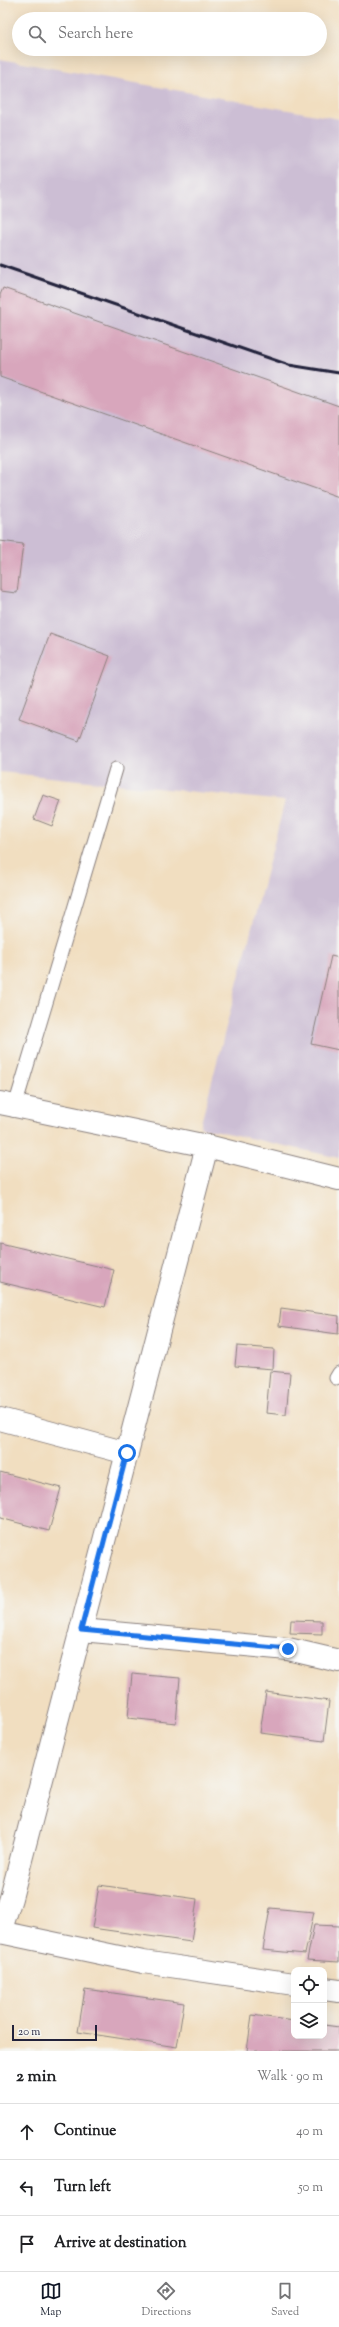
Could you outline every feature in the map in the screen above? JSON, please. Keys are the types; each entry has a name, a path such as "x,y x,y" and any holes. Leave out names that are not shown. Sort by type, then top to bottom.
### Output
{"street":[{"path":"8,1105 207,1146 339,1179"},
{"path":"207,1146 81,1630 6,1896 0,1932 143,1962 291,1984"},
{"path":"0,1419 127,1453"},
{"path":"81,1630 288,1649 339,1661"},
{"path":"327,1989 339,1991"}],"lane":[{"path":"8,1105 116,769"}],"shaded area":[{"path":"0,59 339,119 339,1158 200,1127 285,801 0,772"}],"building":[{"path":"3,288 339,406 339,497 0,377 0,295"},
{"path":"0,541 23,544 17,593 0,591"},
{"path":"50,634 110,656 79,741 19,719"},
{"path":"43,795 61,801 52,826 34,819"},
{"path":"331,956 339,958 339,1050 311,1044"},
{"path":"0,1243 114,1270 105,1307 0,1282"},
{"path":"281,1308 339,1316 338,1334 279,1326"},
{"path":"237,1346 274,1349 273,1369 235,1366"},
{"path":"270,1371 290,1373 286,1415 266,1413"},
{"path":"0,1472 61,1488 49,1531 0,1518"},
{"path":"291,1620 322,1621 322,1634 290,1633"},
{"path":"132,1674 180,1678 176,1723 128,1718"},
{"path":"266,1692 329,1701 324,1741 260,1733"},
{"path":"99,1885 197,1899 191,1942 92,1928"},
{"path":"270,1908 314,1912 305,1954 263,1950"},
{"path":"314,1925 339,1926 339,1962 307,1960"},
{"path":"85,1989 184,2003 177,2047 78,2032"},
{"path":"252,2015 291,2021 291,2039 327,2039 327,2025 339,2027 339,2051 247,2051"}],"railway":[{"path":"0,265 289,365 339,373"}],"route":[{"path":"127,1453 81,1630 288,1649"}]}
